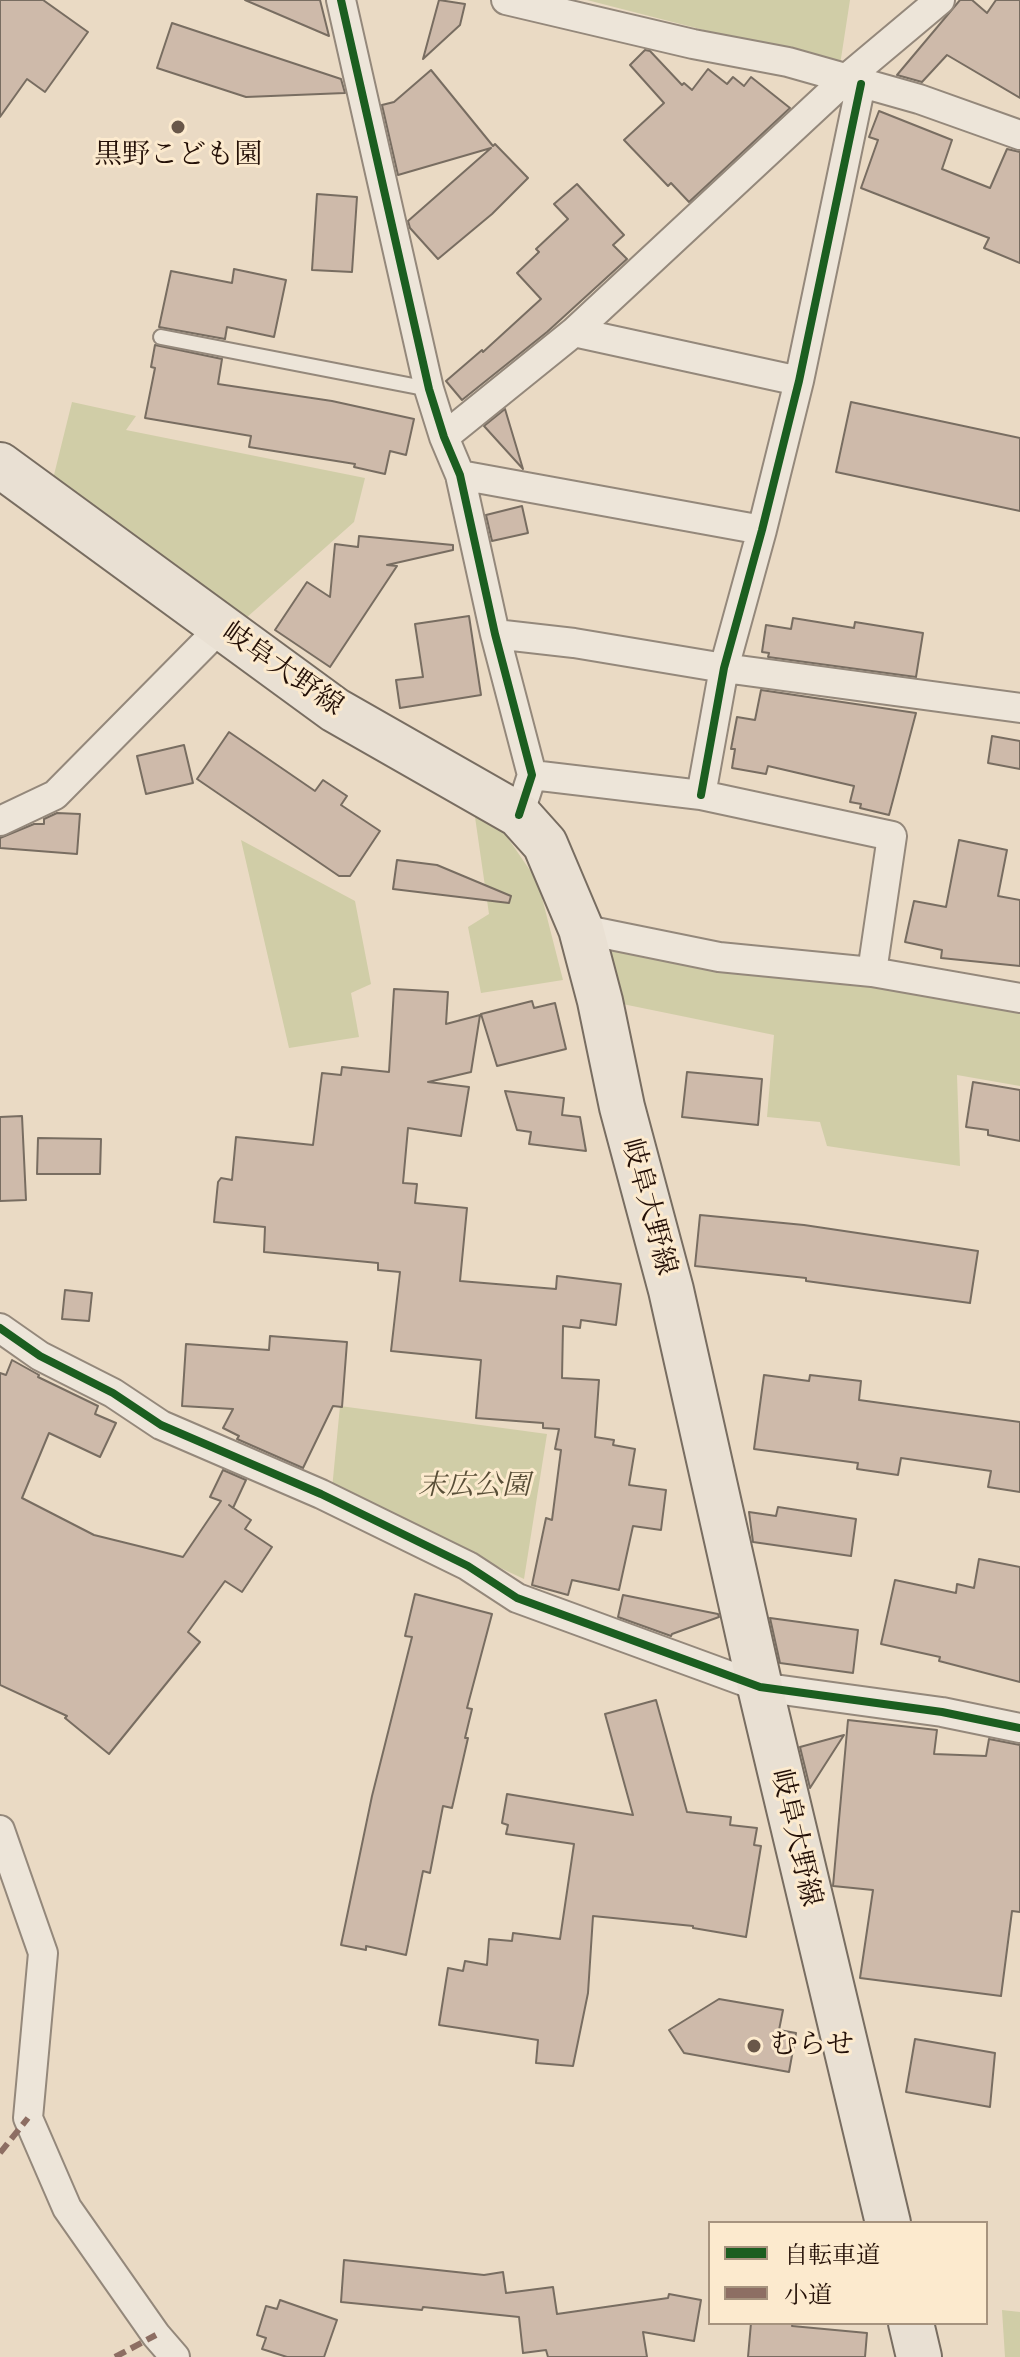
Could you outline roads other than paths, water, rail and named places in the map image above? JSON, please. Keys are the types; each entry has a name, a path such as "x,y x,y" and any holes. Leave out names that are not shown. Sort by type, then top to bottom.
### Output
{"main road":[{"name":"岐阜大野線","path":"0,465 335,710 526,795 581,929 600,1001 622,1107 671,1290 760,1687 888,2221"},
{"path":"911,2325 919,2357"}],"street":[{"path":"341,0 429,389 460,475 526,795 701,795 892,836 872,972"},
{"path":"506,0 693,44 788,62 919,99 1020,135"},
{"path":"444,437 574,332 940,0"},
{"path":"701,795 724,668 799,381 854,81"},
{"path":"574,332 799,381"},
{"path":"460,475 762,530"},
{"path":"0,821 55,795 221,627"},
{"path":"495,634 1020,708"},
{"path":"581,929 719,957 872,972 1020,998"},
{"path":"0,1328 40,1356 113,1393 161,1425 321,1494 468,1566 517,1598 760,1687 942,1712 1020,1728"},
{"path":"0,1830 43,1953 28,2118 67,2208 156,2335 175,2357"}],"lane":[{"path":"161,337 429,389"}],"place":[{"name":"黒野こども園","path":"178,127"},
{"name":"むらせ","path":"754,2046"}],"park label":[{"name":"末広公園","path":"474,1487"}]}
